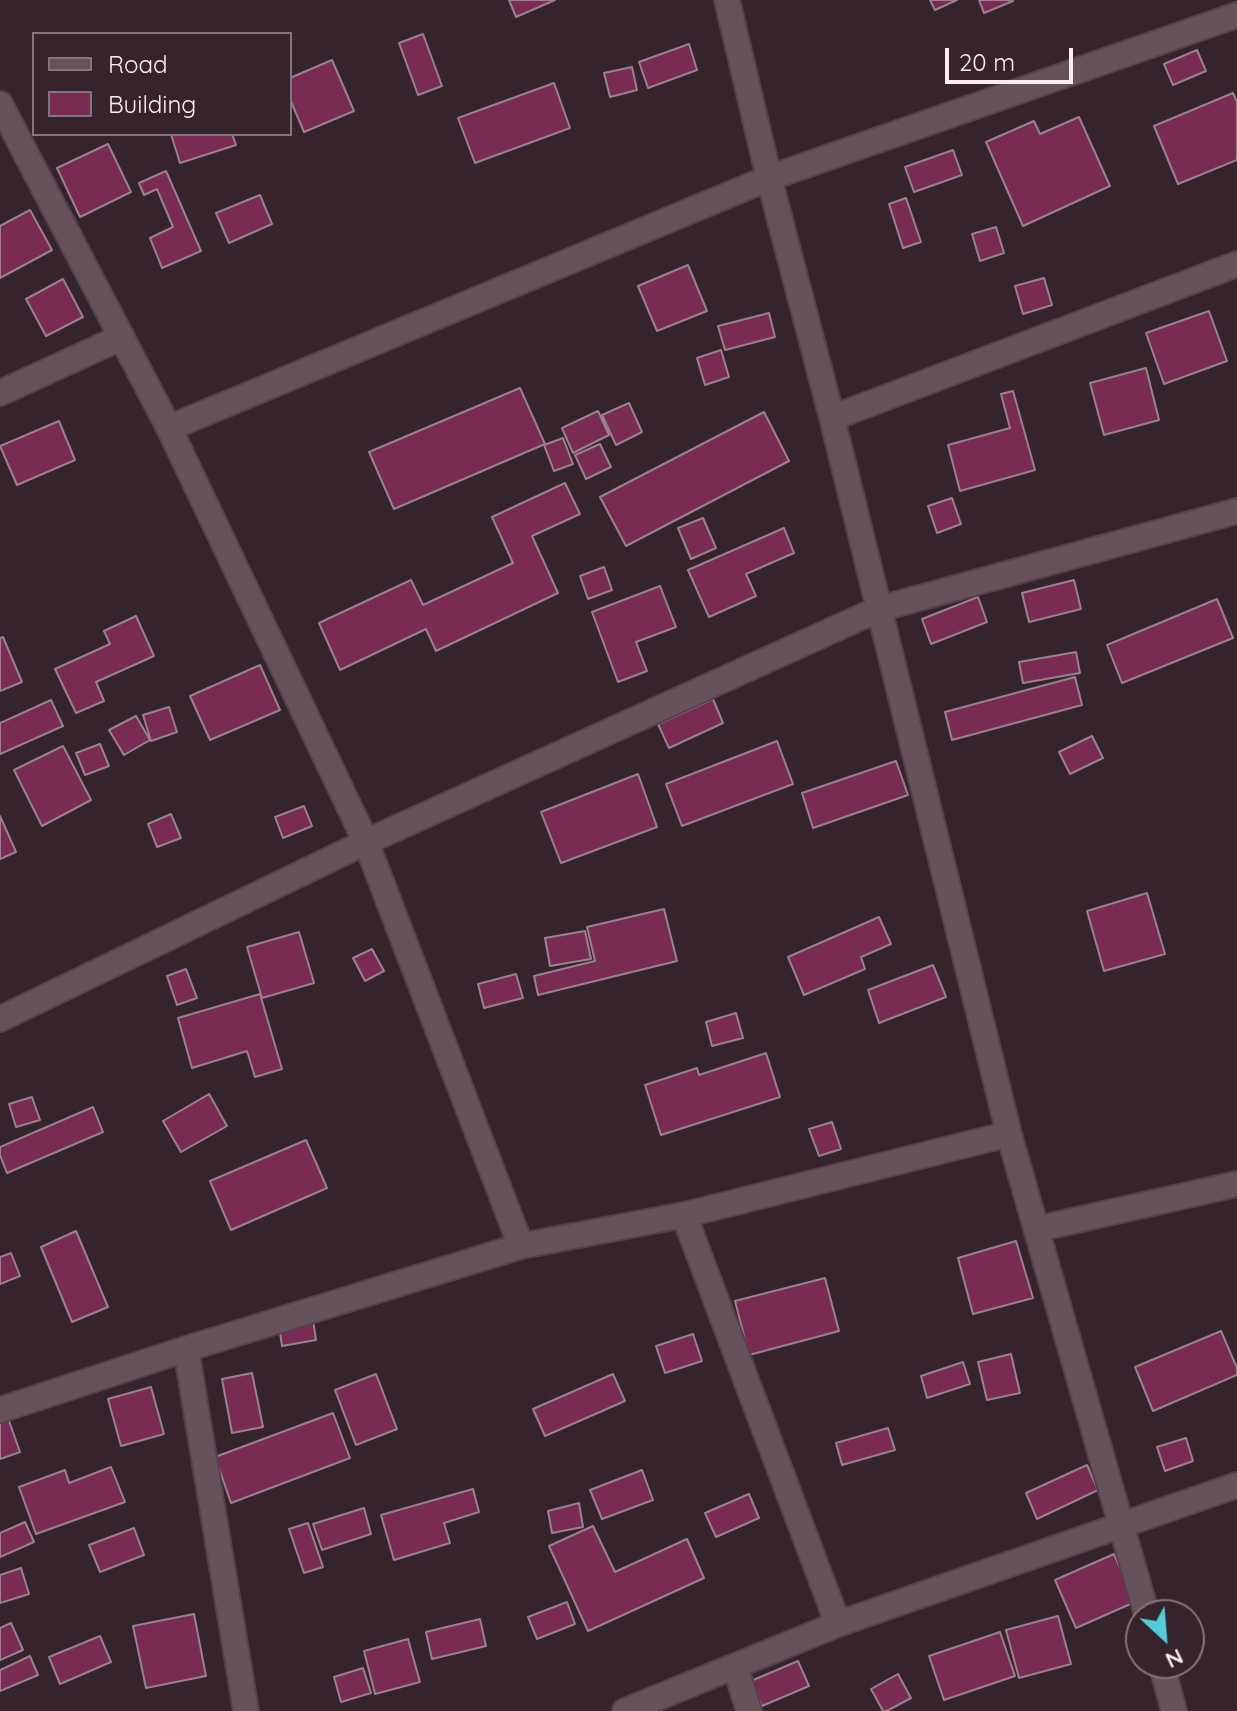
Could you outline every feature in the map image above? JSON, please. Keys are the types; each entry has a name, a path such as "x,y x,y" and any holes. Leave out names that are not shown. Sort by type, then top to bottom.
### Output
{"street":[{"path":"727,0 1009,1134 1143,1599"},
{"path":"169,428 769,178 1237,15"},
{"path":"0,104 169,428 366,842 521,1246"},
{"path":"832,418 1237,264"},
{"path":"0,393 122,337"},
{"path":"0,1019 366,842 879,609 1237,511"},
{"path":"0,1410 521,1246 684,1215 1009,1134"},
{"path":"1037,1229 1237,1184"},
{"path":"684,1215 838,1624"},
{"path":"186,1349 246,1711"},
{"path":"625,1711 838,1624 1237,1485"},
{"path":"735,1666 749,1711"},
{"path":"1165,1679 1174,1711"}],"building":[{"path":"509,0 555,0 516,17"},
{"path":"930,0 957,0 935,10"},
{"path":"979,0 1013,0 1013,1 984,13"},
{"path":"423,34 442,86 418,95 399,43"},
{"path":"689,44 697,70 648,88 639,62"},
{"path":"1197,50 1206,71 1173,85 1164,64"},
{"path":"332,60 354,111 304,132 292,104 292,77"},
{"path":"632,67 637,90 610,97 604,73"},
{"path":"554,83 570,128 475,163 458,118"},
{"path":"1233,93 1237,102 1237,160 1178,184 1154,126"},
{"path":"1079,117 1110,186 1023,226 986,142 1034,121 1040,134"},
{"path":"172,136 233,136 236,145 180,163"},
{"path":"108,144 131,192 80,217 57,168"},
{"path":"953,150 962,175 914,192 905,167"},
{"path":"166,171 201,251 162,268 150,238 173,227 157,189 144,195 139,183"},
{"path":"260,195 272,224 229,243 216,213"},
{"path":"906,198 921,242 903,248 889,204"},
{"path":"30,210 52,250 0,278 0,226"},
{"path":"996,227 1004,253 980,261 972,234"},
{"path":"688,265 707,311 657,331 638,286"},
{"path":"1044,278 1052,305 1023,314 1015,286"},
{"path":"63,279 83,317 46,336 26,299"},
{"path":"1209,311 1227,361 1164,384 1146,333"},
{"path":"769,313 775,337 725,350 718,326"},
{"path":"721,350 729,377 705,385 697,358"},
{"path":"1146,368 1159,420 1104,435 1090,383"},
{"path":"520,388 545,444 394,509 369,452"},
{"path":"1013,391 1035,470 960,491 948,445 1010,428 1001,394"},
{"path":"629,403 642,432 616,445 602,415"},
{"path":"598,411 609,435 573,453 562,428"},
{"path":"764,412 789,461 626,546 600,497"},
{"path":"59,421 75,460 17,485 0,446"},
{"path":"563,438 573,464 554,471 544,445"},
{"path":"600,444 611,467 586,479 575,455"},
{"path":"565,483 580,514 532,536 558,593 436,651 426,629 340,670 319,623 411,580 423,605 513,563 492,517"},
{"path":"952,498 961,524 937,533 928,506"},
{"path":"703,518 716,548 691,559 678,528"},
{"path":"784,528 794,553 746,574 756,596 709,617 688,570"},
{"path":"604,567 612,590 588,599 580,576"},
{"path":"1074,580 1081,609 1029,622 1022,593"},
{"path":"660,586 676,627 636,642 647,671 618,682 592,612"},
{"path":"978,597 987,622 931,644 922,619"},
{"path":"1217,599 1233,638 1122,683 1107,645"},
{"path":"136,616 154,656 96,682 104,701 76,713 55,669 110,644 104,631"},
{"path":"3,637 22,682 0,691 0,638"},
{"path":"1076,652 1080,673 1023,683 1019,662"},
{"path":"260,665 280,710 210,740 190,696"},
{"path":"1075,677 1082,705 952,740 945,712"},
{"path":"713,699 723,723 669,748 658,724"},
{"path":"51,700 63,726 0,754 0,723"},
{"path":"169,707 177,732 151,741 143,715"},
{"path":"136,716 150,740 124,755 109,730"},
{"path":"1092,736 1103,758 1070,774 1059,752"},
{"path":"777,741 793,784 682,826 666,784"},
{"path":"100,744 109,766 85,775 76,753"},
{"path":"63,746 91,800 42,826 14,770"},
{"path":"896,761 908,795 813,828 802,793"},
{"path":"638,774 657,827 561,863 541,812"},
{"path":"304,806 312,826 283,838 275,817"},
{"path":"171,814 181,838 157,847 148,824"},
{"path":"0,816 16,852 0,859"},
{"path":"1147,893 1165,954 1104,971 1087,911"},
{"path":"664,909 677,961 538,995 534,976 595,961 587,927"},
{"path":"879,917 891,944 861,957 865,969 804,995 788,957"},
{"path":"585,931 591,959 550,966 545,938"},
{"path":"299,932 314,983 262,998 247,947"},
{"path":"372,949 384,971 365,981 353,958"},
{"path":"933,965 946,997 879,1023 868,990"},
{"path":"186,969 197,998 177,1005 167,976"},
{"path":"516,974 523,998 484,1008 478,984"},
{"path":"260,994 282,1069 255,1077 247,1051 192,1068 178,1018"},
{"path":"736,1013 743,1038 712,1046 706,1022"},
{"path":"766,1053 780,1097 661,1135 645,1085 697,1068 699,1075"},
{"path":"209,1094 227,1126 181,1152 163,1121"},
{"path":"32,1097 40,1120 16,1127 9,1104"},
{"path":"93,1107 103,1132 7,1173 0,1147"},
{"path":"832,1122 841,1149 819,1156 809,1129"},
{"path":"306,1140 327,1188 231,1230 210,1181"},
{"path":"76,1231 108,1307 72,1322 41,1247"},
{"path":"1016,1241 1033,1298 973,1314 958,1258"},
{"path":"11,1253 20,1276 0,1284 0,1257"},
{"path":"825,1278 839,1331 749,1355 735,1301"},
{"path":"313,1320 316,1340 282,1346 279,1326"},
{"path":"1221,1331 1237,1375 1153,1411 1135,1367"},
{"path":"693,1334 702,1361 665,1373 656,1346"},
{"path":"1011,1354 1020,1393 987,1400 978,1362"},
{"path":"963,1362 970,1384 927,1398 921,1376"},
{"path":"252,1373 263,1427 232,1433 222,1379"},
{"path":"376,1374 397,1429 356,1445 335,1390"},
{"path":"613,1374 625,1401 545,1436 533,1409"},
{"path":"151,1387 164,1434 121,1446 108,1399"},
{"path":"333,1413 350,1458 231,1503 215,1457"},
{"path":"8,1418 20,1452 0,1459 0,1421"},
{"path":"888,1428 895,1450 842,1465 836,1443"},
{"path":"1186,1438 1193,1461 1165,1471 1157,1447"},
{"path":"1087,1465 1098,1490 1037,1519 1026,1493"},
{"path":"111,1467 125,1502 36,1534 19,1487 65,1470 69,1483"},
{"path":"642,1470 653,1500 602,1519 590,1490"},
{"path":"473,1489 479,1512 444,1523 450,1543 394,1560 381,1515"},
{"path":"749,1494 759,1518 716,1537 705,1513"},
{"path":"579,1503 583,1527 552,1533 548,1511"},
{"path":"364,1508 371,1534 322,1550 313,1524"},
{"path":"25,1522 34,1542 0,1557 0,1533"},
{"path":"308,1523 323,1567 304,1573 289,1529"},
{"path":"593,1526 615,1572 687,1539 704,1578 588,1631 549,1546"},
{"path":"134,1528 144,1555 100,1572 89,1545"},
{"path":"1114,1554 1134,1599 1125,1599 1125,1606 1076,1628 1055,1580"},
{"path":"21,1568 29,1594 0,1603 0,1575"},
{"path":"567,1602 575,1624 537,1639 528,1617"},
{"path":"194,1614 206,1676 146,1688 133,1626"},
{"path":"1058,1616 1071,1664 1019,1678 1006,1630"},
{"path":"480,1619 486,1646 432,1659 426,1632"},
{"path":"11,1623 23,1650 0,1660 0,1628"},
{"path":"1000,1632 1015,1676 944,1700 929,1656"},
{"path":"100,1636 111,1662 60,1684 49,1657"},
{"path":"408,1639 420,1682 375,1694 364,1651"},
{"path":"30,1656 38,1675 0,1691 0,1670"},
{"path":"798,1661 809,1686 762,1706 751,1681"},
{"path":"363,1668 371,1693 341,1702 334,1677"},
{"path":"898,1674 911,1698 883,1711 871,1689"}]}
